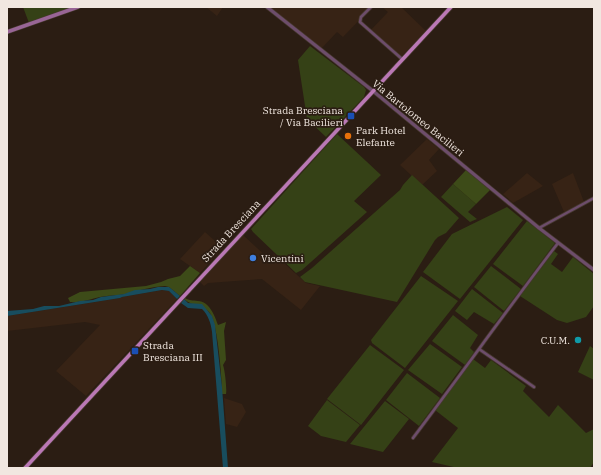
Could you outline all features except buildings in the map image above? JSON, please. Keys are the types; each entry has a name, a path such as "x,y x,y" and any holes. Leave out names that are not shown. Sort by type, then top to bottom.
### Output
{"main road":[{"path":"7,32 78,7"},
{"name":"Strada Bresciana","path":"26,468 179,300 403,60 450,7"}],"street":[{"name":"Via Bartolomeo Bacilieri","path":"267,7 373,91 539,228 594,270"},
{"path":"371,7 361,17 360,22 403,60"},
{"path":"539,228 594,198"},
{"path":"413,438 558,242"},
{"path":"479,348 534,387"}],"shaded area":[{"path":"206,7 223,7 217,16"},
{"path":"268,7 372,7 343,37 337,32 321,49"},
{"path":"382,7 401,7 426,31 399,59 369,32 388,12"},
{"path":"427,139 439,149 429,160 437,171 422,185 400,165"},
{"path":"527,173 543,186 513,203 503,194"},
{"path":"573,173 584,202 564,212 552,184"},
{"path":"205,232 223,248 200,273 180,259"},
{"path":"243,235 269,259 274,254 306,283 320,286 301,310 262,279 208,283 204,286 200,282"},
{"path":"162,290 169,291 177,299 86,396 56,371 100,325 85,322 7,331 7,316"},
{"path":"224,398 242,404 246,412 237,427 226,424"}],"green space":[{"path":"23,7 74,7 29,23"},
{"path":"310,46 366,90 364,97 326,137 307,119 298,60"},
{"path":"337,134 381,175 354,201 367,212 302,270 296,273 251,229"},
{"path":"466,170 490,190 476,204 453,184"},
{"path":"412,175 459,218 446,233 435,240 397,302 305,282 300,277 400,190"},
{"path":"453,184 476,204 468,212 477,219 470,222 441,197"},
{"path":"507,207 523,220 460,299 423,272 452,234"},
{"path":"527,221 555,243 523,286 493,264"},
{"path":"554,251 558,254 551,264 562,272 573,257 594,274 594,306 586,317 567,323 557,320 520,296"},
{"path":"190,266 200,273 180,296 169,287 165,286 122,295 103,296 78,302 70,302 68,298 80,292 146,286 180,276"},
{"path":"491,266 521,289 504,311 474,287"},
{"path":"421,276 458,301 405,368 372,343 371,340"},
{"path":"472,289 503,313 494,324 474,312 467,320 455,311"},
{"path":"184,299 205,303 213,313 218,325 226,322 224,331 226,360 223,365 226,380 226,394 222,394 219,351 212,318 209,312 204,308 190,303"},
{"path":"453,315 478,335 470,348 474,352 465,365 432,341"},
{"path":"430,344 462,367 442,394 408,370"},
{"path":"370,345 404,370 361,425 327,399"},
{"path":"590,346 594,349 594,380 578,372"},
{"path":"473,359 485,368 491,360 526,386 523,391 549,417 558,405 586,433 594,429 594,462 590,468 458,468 432,462 458,428 435,410"},
{"path":"407,373 440,398 419,426 386,400"},
{"path":"327,400 360,425 346,442 321,436 308,426"},
{"path":"385,401 409,419 383,452 350,444"}],"water":[{"path":"169,287 180,296 177,299 169,291 162,290 7,316 7,311 33,309 44,306 59,306 80,301 93,300 101,297 124,294 135,290"},
{"path":"184,299 188,303 202,304 212,316 215,325 222,387 228,468 223,468 211,325 208,317 202,309 188,308 181,303"}],"place":[{"name":"Strada Bresciana / Via Bacilieri","path":"351,116"},
{"name":"Park Hotel Elefante","path":"348,136"},
{"name":"Vicentini","path":"253,258"},
{"name":"C.U.M.","path":"578,340"},
{"name":"Strada Bresciana III","path":"135,351"}]}
